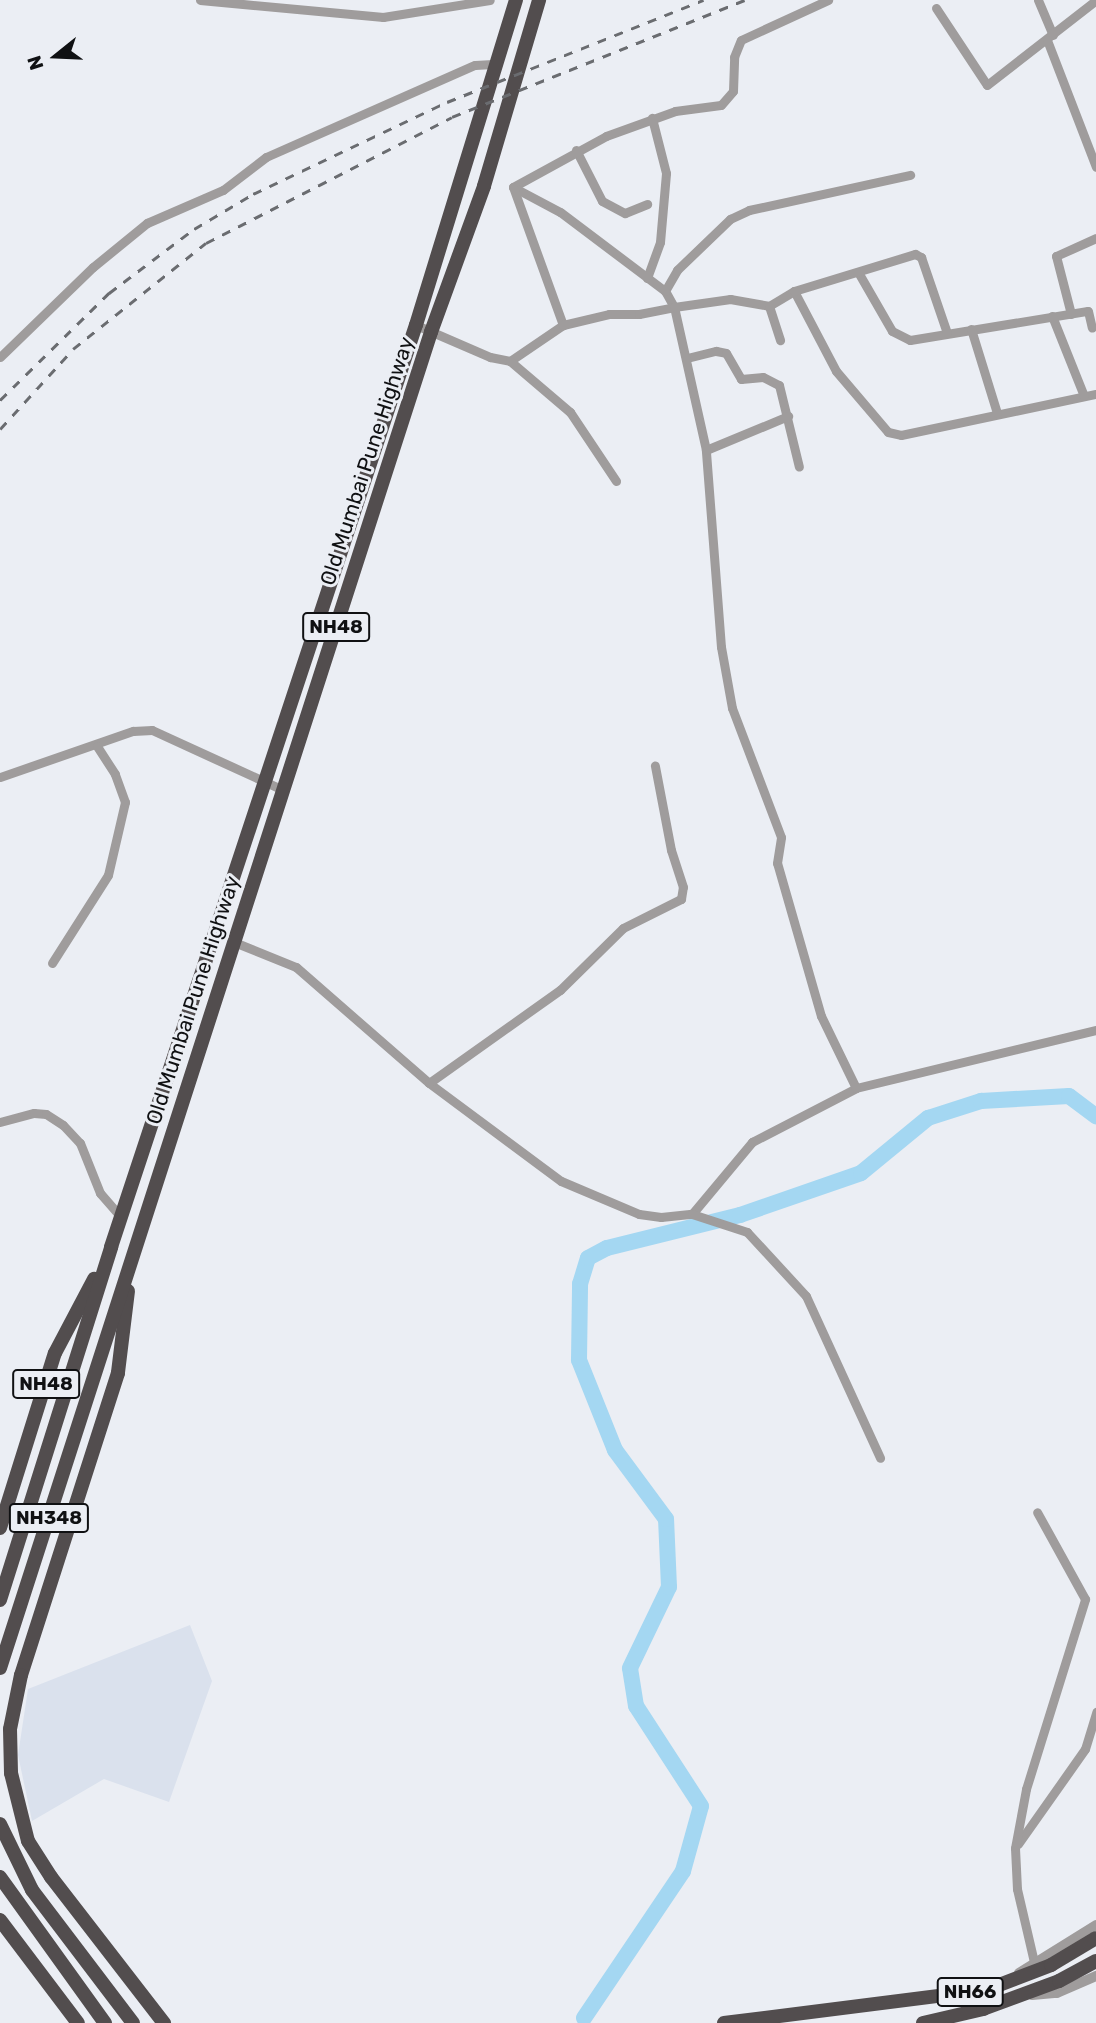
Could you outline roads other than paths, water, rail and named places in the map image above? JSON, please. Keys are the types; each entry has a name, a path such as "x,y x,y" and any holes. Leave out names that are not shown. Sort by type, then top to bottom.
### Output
{"highway":[{"name":"Old Mumbai Pune Highway","path":"111,1247 416,325 516,0"},
{"name":"Old Mumbai Pune Highway","path":"132,1255 431,332 481,195 539,0"},
{"path":"460,187 481,195"},
{"name":"NH348","path":"0,1600 111,1247"},
{"name":"NH48","path":"0,1528 55,1353 111,1247"},
{"name":"NH348","path":"0,1668 132,1255"},
{"name":"NH48","path":"132,1255 118,1373 20,1675 10,1729 17,1809 29,1841 51,1878 164,2023"},
{"path":"0,1816 17,1809"},
{"path":"0,1824 32,1890 133,2023"},
{"path":"0,1877 105,2023"},
{"path":"0,1920 78,2023"},
{"name":"NH66","path":"724,2023 884,2006 986,1990 1051,1965 1096,1938"},
{"name":"NH66","path":"923,2023 1018,1996 1059,1981 1096,1961"}],"street":[{"path":"200,0 383,17 490,0"},
{"path":"513,187 576,150 652,118 721,105 733,91 734,57 741,40 828,0"},
{"path":"1038,0 1094,152 1096,167"},
{"path":"936,8 984,85 992,84 1096,0"},
{"path":"0,358 93,267 147,223 223,190 267,158 478,64 497,64"},
{"path":"647,278 660,242 666,173 652,118"},
{"path":"576,150 602,201 625,212 648,204"},
{"path":"665,291 677,270 730,219 749,210 910,175"},
{"path":"513,187 560,212 665,291 674,307 706,450 721,648 732,708 781,837 777,863 821,1016 856,1088"},
{"path":"513,187 563,325"},
{"path":"1071,314 1056,256 1096,238"},
{"path":"509,361 563,325 609,314 730,299 769,306 794,291 919,255 947,333"},
{"path":"858,272 901,338 1088,311 1093,328"},
{"path":"794,291 836,371 888,432 901,435 1096,394"},
{"path":"769,306 780,340"},
{"path":"1052,316 1084,396"},
{"path":"416,325 509,361 570,412 616,481"},
{"path":"971,329 997,413"},
{"path":"687,358 726,353 741,379 764,377 779,385 799,467"},
{"path":"706,450 788,416"},
{"path":"0,777 97,746 133,731 152,730 264,785 283,790"},
{"path":"52,963 108,875 125,802 115,774 97,746"},
{"path":"429,1083 560,990 623,929 681,899 684,887 671,850 655,766"},
{"path":"234,942 296,967 429,1083 561,1181 639,1214 696,1214 747,1232 806,1296 880,1458"},
{"path":"696,1214 752,1142 856,1088 1096,1030"},
{"path":"0,1122 34,1113 46,1114 63,1125 80,1143 100,1193 121,1217"},
{"path":"1034,1962 1017,1889 1015,1848 1026,1789 1085,1599 1037,1513"},
{"path":"1015,1848 1085,1749 1096,1712"},
{"path":"1009,1981 1034,1962 1096,1925"},
{"path":"1018,1996 1057,1993 1096,1976"}],"waterway":[{"path":"584,2018 683,1871 701,1806 636,1706 630,1668 669,1587 666,1519 615,1450 579,1360 580,1284 588,1258 607,1248 740,1215 861,1173 928,1118 981,1101 1069,1096 1096,1116"}],"railway":[{"path":"0,400 109,293 194,229 253,194 447,102 703,0"},
{"path":"0,429 73,349 206,243 452,117 744,0"}]}
